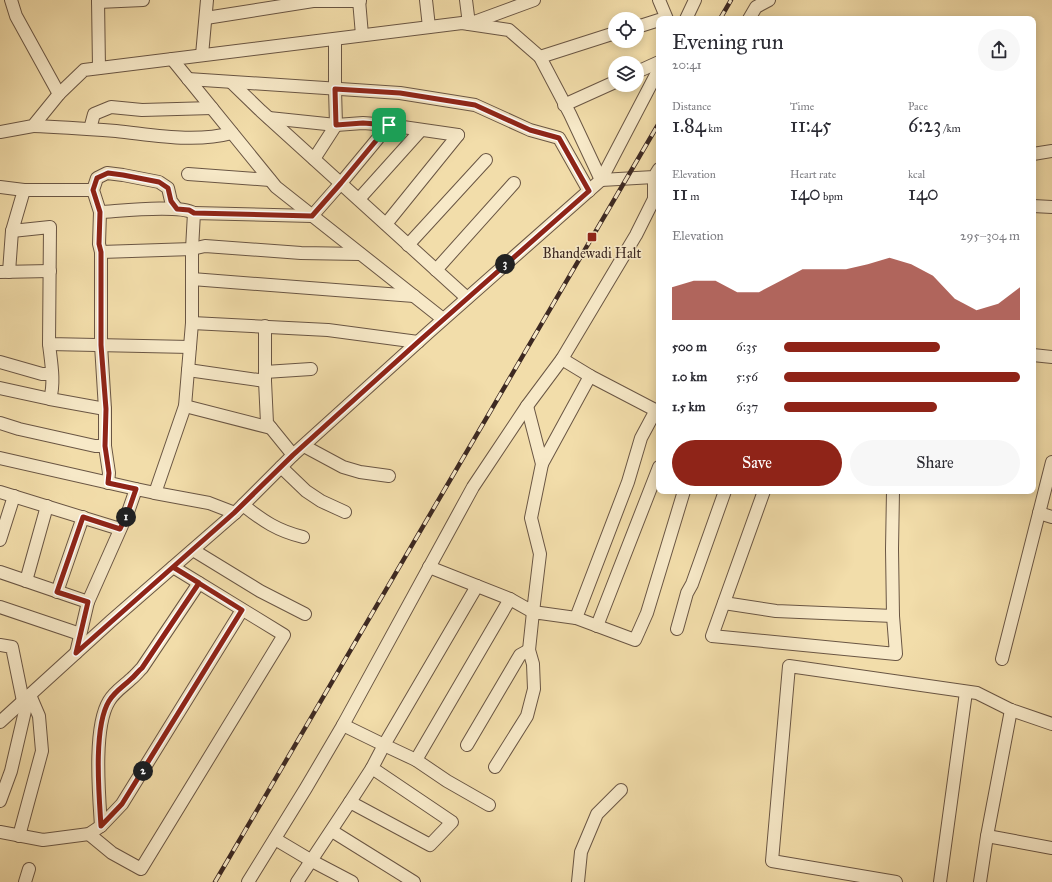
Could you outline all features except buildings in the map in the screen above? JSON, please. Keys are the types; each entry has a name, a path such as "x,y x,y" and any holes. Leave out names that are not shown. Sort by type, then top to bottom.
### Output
{"street":[{"path":"11,0 16,16 59,94"},
{"path":"99,68 98,1 143,0"},
{"path":"202,55 208,0"},
{"path":"206,18 313,1 360,0 362,35"},
{"path":"426,0 429,27"},
{"path":"466,0 469,24"},
{"path":"469,24 534,0"},
{"path":"658,0 662,16"},
{"path":"687,0 687,16"},
{"path":"687,16 695,0"},
{"path":"751,16 756,8 769,0"},
{"path":"644,24 656,21"},
{"path":"33,126 59,94 84,70 462,23 509,30 540,57 570,114 601,180"},
{"path":"540,57 608,35"},
{"path":"314,158 336,125 335,39"},
{"path":"172,59 276,187 443,319"},
{"path":"644,69 656,63"},
{"path":"0,722 239,509 293,455 443,319 601,180 656,75"},
{"path":"188,79 400,93 475,105 530,130 559,138 589,191"},
{"path":"231,82 467,298"},
{"path":"564,105 608,85"},
{"path":"90,129 94,114 111,107 142,110 212,108"},
{"path":"269,118 336,125 363,123 389,125 458,135 386,224"},
{"path":"312,216 389,125"},
{"path":"0,132 33,126 90,129 174,138 215,138 232,134"},
{"path":"359,199 421,130"},
{"path":"1036,154 1052,151"},
{"path":"408,245 486,160"},
{"path":"108,483 109,473 105,446 106,409 101,345 101,252 99,244 100,212 93,190 97,178 108,173 159,182 168,188 171,201 177,209"},
{"path":"601,180 656,173"},
{"path":"188,174 270,180"},
{"path":"436,270 514,183"},
{"path":"0,187 24,190 93,190"},
{"path":"24,190 12,231 5,272 50,271"},
{"path":"248,882 343,725 473,487 527,406 562,359 656,203"},
{"path":"1036,206 1052,207"},
{"path":"100,212 166,208 189,210 194,213 312,216"},
{"path":"155,493 185,406 192,323 192,249 194,213"},
{"path":"12,231 50,227 49,344 52,374 52,392 50,399"},
{"path":"101,252 192,249 205,246 301,253 360,254"},
{"path":"192,279 414,296"},
{"path":"192,323 328,330 418,342"},
{"path":"265,326 267,423 293,455"},
{"path":"49,344 190,347"},
{"path":"1036,355 1052,357"},
{"path":"562,359 590,376 656,410"},
{"path":"0,362 42,374 52,374"},
{"path":"188,370 265,376 311,369"},
{"path":"495,767 527,716 534,689 533,664 529,650 540,554 531,518 542,464 590,376"},
{"path":"0,388 106,409"},
{"path":"185,406 271,428"},
{"path":"527,406 542,464"},
{"path":"576,618 628,482 642,438 656,413"},
{"path":"0,423 19,429 95,446 105,446"},
{"path":"304,446 343,467 360,472 389,476"},
{"path":"0,458 136,489 239,509 278,530 303,537"},
{"path":"1002,659 1052,462"},
{"path":"281,467 306,491 321,501 345,512"},
{"path":"597,626 656,475"},
{"path":"76,653 88,602 128,512 136,489"},
{"path":"0,492 120,529"},
{"path":"429,567 510,599 533,612 576,618 635,640 647,613 683,494"},
{"path":"677,629 687,593 692,584 724,494"},
{"path":"763,494 712,636 896,654 892,549 894,494"},
{"path":"0,540 14,496"},
{"path":"26,580 47,506"},
{"path":"1039,514 1052,517"},
{"path":"57,592 83,517"},
{"path":"193,550 260,591 304,614"},
{"path":"89,834 112,853 141,869 284,635 173,567"},
{"path":"0,572 88,602"},
{"path":"101,826 98,784 99,742 102,719 109,701 119,689 142,668 199,583"},
{"path":"297,882 372,768 477,586"},
{"path":"416,760 510,599"},
{"path":"724,603 776,611 894,616"},
{"path":"0,607 80,634"},
{"path":"0,832 43,840 89,834 101,826 122,804 242,610"},
{"path":"0,645 12,647 26,698 25,712 11,771 0,801"},
{"path":"467,745 520,655 529,650"},
{"path":"896,882 772,861 789,666 977,693 1011,710 1052,724"},
{"path":"940,882 966,692"},
{"path":"19,836 42,751 39,716 26,698"},
{"path":"980,882 987,836 1011,710"},
{"path":"343,725 416,760 447,781 489,805"},
{"path":"350,802 430,845 452,822 372,768"},
{"path":"578,882 581,852 597,814 621,790"},
{"path":"332,830 414,882"},
{"path":"987,836 1052,848"},
{"path":"275,839 352,882"},
{"path":"25,882 29,869"}],"railway":[{"path":"722,16 731,0"},
{"path":"215,882 656,128"}],"place":[{"name":"Bhandewadi Halt","path":"592,237"}],"route":[{"path":"389,125 312,216 194,213 189,210 177,209 171,201 168,188 159,182 108,173 97,178 93,190 100,212 99,244 101,252 101,345 106,409 105,446 109,473 108,483 136,489 120,529 83,517 57,592 88,602 76,653 110,621 173,567 199,583 142,668 119,689 109,701 102,719 99,742 98,784 101,826 122,804 242,610 199,583 173,567 234,513 293,455 418,342 589,191 559,138 530,130 475,105 400,93 335,89 336,125 363,123 389,125"}]}
